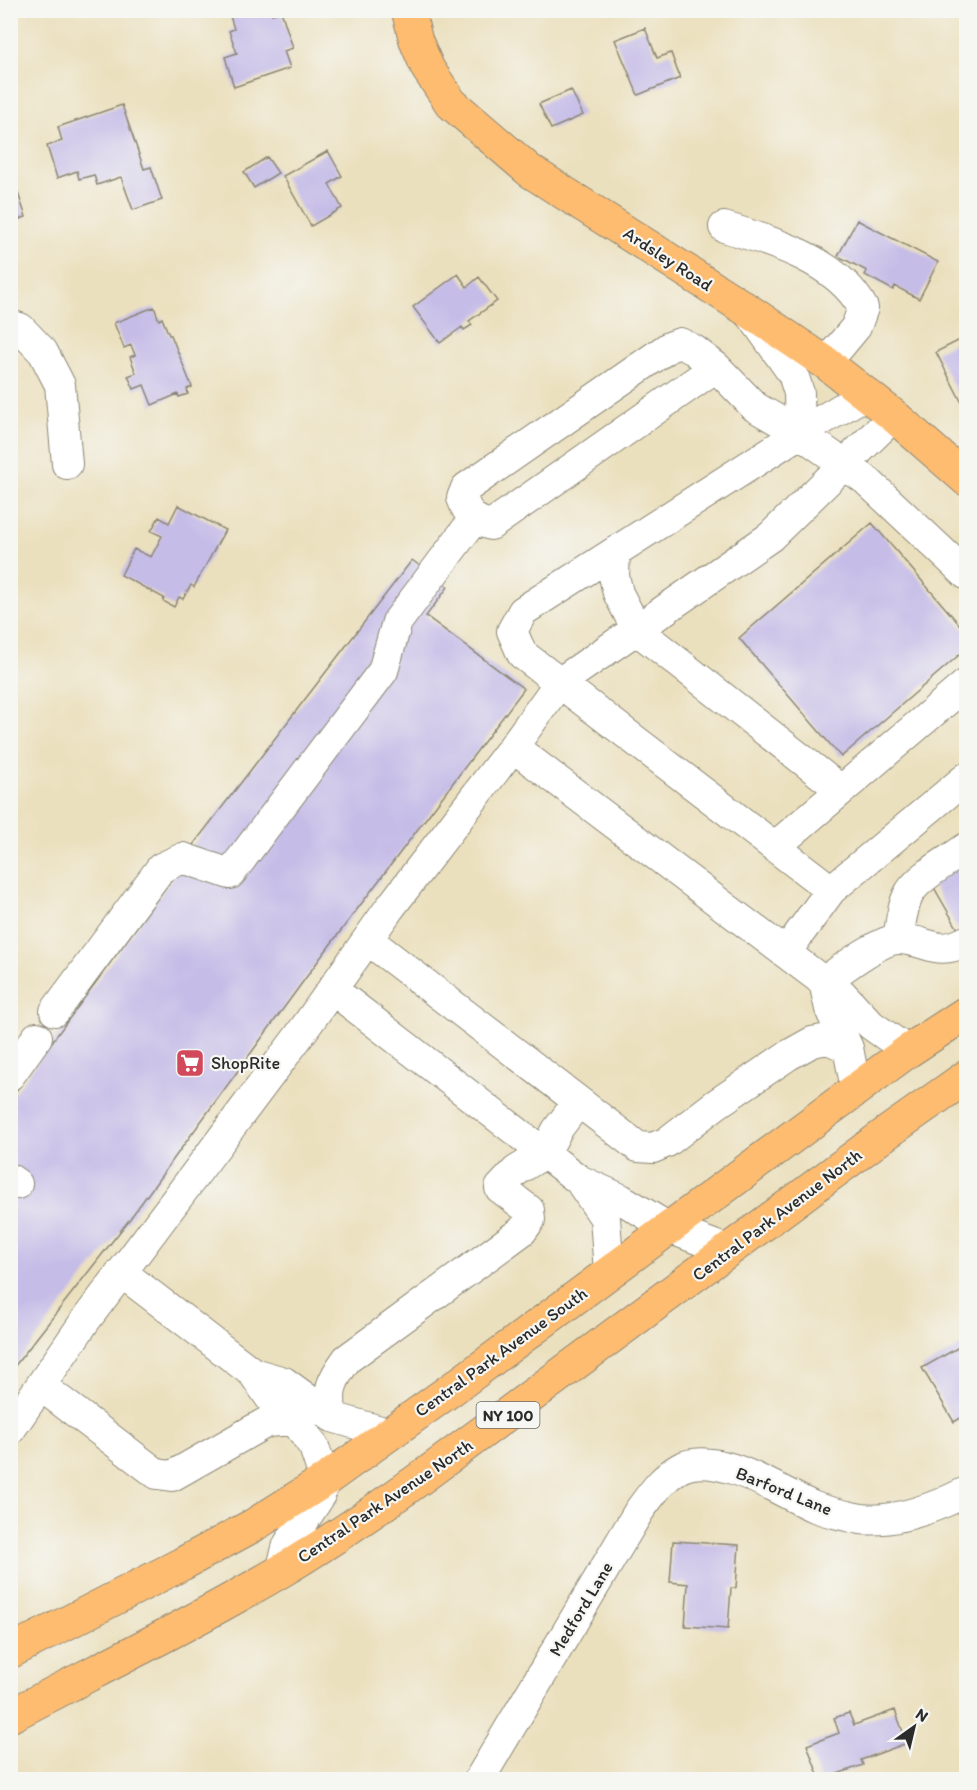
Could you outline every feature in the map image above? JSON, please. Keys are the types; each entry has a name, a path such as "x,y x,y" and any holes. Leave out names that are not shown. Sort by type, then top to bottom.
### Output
{"main road":[{"name":"Ardsley Road","path":"408,10 416,41 428,69 451,103 530,171 826,363 894,416 966,478"},
{"name":"Central Park Avenue South","path":"10,1652 254,1525 325,1480 391,1434 908,1051 966,1013"},
{"name":"Central Park Avenue North","path":"10,1716 281,1571 351,1527 966,1077"}],"street":[{"path":"724,227 788,247 828,271 855,292 863,308 856,327 826,363"},
{"path":"749,311 793,374 799,393 800,433"},
{"path":"10,325 20,328 43,352 60,385 67,464"},
{"path":"716,368 491,525 478,522 467,512 462,498 466,488 669,348 680,343 694,350 716,368 755,407 800,433 866,480 966,574"},
{"path":"831,890 522,654 512,631 523,611 800,433 866,394"},
{"path":"10,1430 121,1272 333,990 389,909 559,683 770,537 894,416"},
{"path":"55,1011 161,868 183,858 230,874 383,671 397,622 474,519"},
{"path":"615,552 614,576 618,593 637,630 841,790"},
{"path":"776,846 966,684"},
{"path":"513,747 842,994 871,1026 908,1051"},
{"path":"786,952 831,890 966,778"},
{"path":"898,938 905,903 910,892 919,882 966,848"},
{"path":"824,982 866,952 898,938 939,949 955,947 966,941"},
{"path":"368,940 638,1147 652,1148 667,1142 715,1105 786,1056 812,1042 828,1039 848,1048"},
{"path":"824,982 830,1009 848,1048 856,1089"},
{"path":"333,990 579,1180 621,1199 669,1228 729,1251"},
{"path":"10,1075 37,1036"},
{"path":"332,1417 329,1398 331,1386 334,1376 347,1359 522,1231 530,1220 529,1210 500,1188 516,1171 545,1153 557,1130 578,1102"},
{"path":"579,1180 605,1218 609,1272"},
{"path":"121,1272 253,1373 271,1399 295,1420 314,1447 325,1480 320,1496 288,1545 281,1571"},
{"path":"253,1373 284,1382 332,1417 391,1434"},
{"path":"41,1386 156,1474 172,1476 267,1422 295,1420"},
{"name":"Barford Lane","path":"705,1462 740,1472 815,1507 862,1519 896,1517 940,1505 966,1492"},
{"name":"Medford Lane","path":"479,1779 639,1511 659,1484 681,1468 705,1462"}],"building":[{"path":"246,10 271,10 272,14 281,11 293,48 284,51 290,68 234,87 225,57 237,53 229,31 234,29 230,16"},
{"path":"645,28 657,58 671,53 680,78 638,95 615,40"},
{"path":"571,90 583,115 551,129 539,104"},
{"path":"122,105 144,169 151,167 162,200 133,210 121,177 97,185 94,175 79,179 77,171 57,178 47,146 62,141 58,127"},
{"path":"328,151 342,176 329,184 342,208 311,226 283,176"},
{"path":"267,157 278,173 254,188 244,172"},
{"path":"10,169 26,217 10,222"},
{"path":"857,220 938,262 919,299 895,286 893,290 865,275 867,271 838,256"},
{"path":"458,274 467,287 479,277 497,301 469,321 472,325 464,330 462,327 440,343 413,307"},
{"path":"154,307 159,320 162,318 171,335 192,387 187,389 188,394 179,397 178,394 152,405 144,385 134,389 128,376 136,373 130,357 135,355 131,345 124,348 114,323"},
{"path":"966,337 966,403 963,405 936,352"},
{"path":"178,505 225,530 194,587 191,585 183,599 179,597 174,607 163,601 164,598 121,575 134,549 151,557 162,536 151,531 159,517 169,523"},
{"path":"872,523 966,632 966,649 841,757 739,638"},
{"path":"412,560 448,587 426,616 524,689 321,957 129,1220 10,1372 10,1099 188,857 183,858"},
{"path":"966,863 966,926 959,931 932,884"},
{"path":"966,1343 966,1415 954,1422 922,1368"},
{"path":"673,1541 739,1545 736,1588 731,1588 728,1629 685,1626 688,1584 670,1582"},
{"path":"895,1710 907,1743 861,1760 863,1765 820,1780 807,1745 839,1733 834,1718 849,1713 854,1725"}],"place":[{"name":"ShopRite","path":"190,1063"}]}
